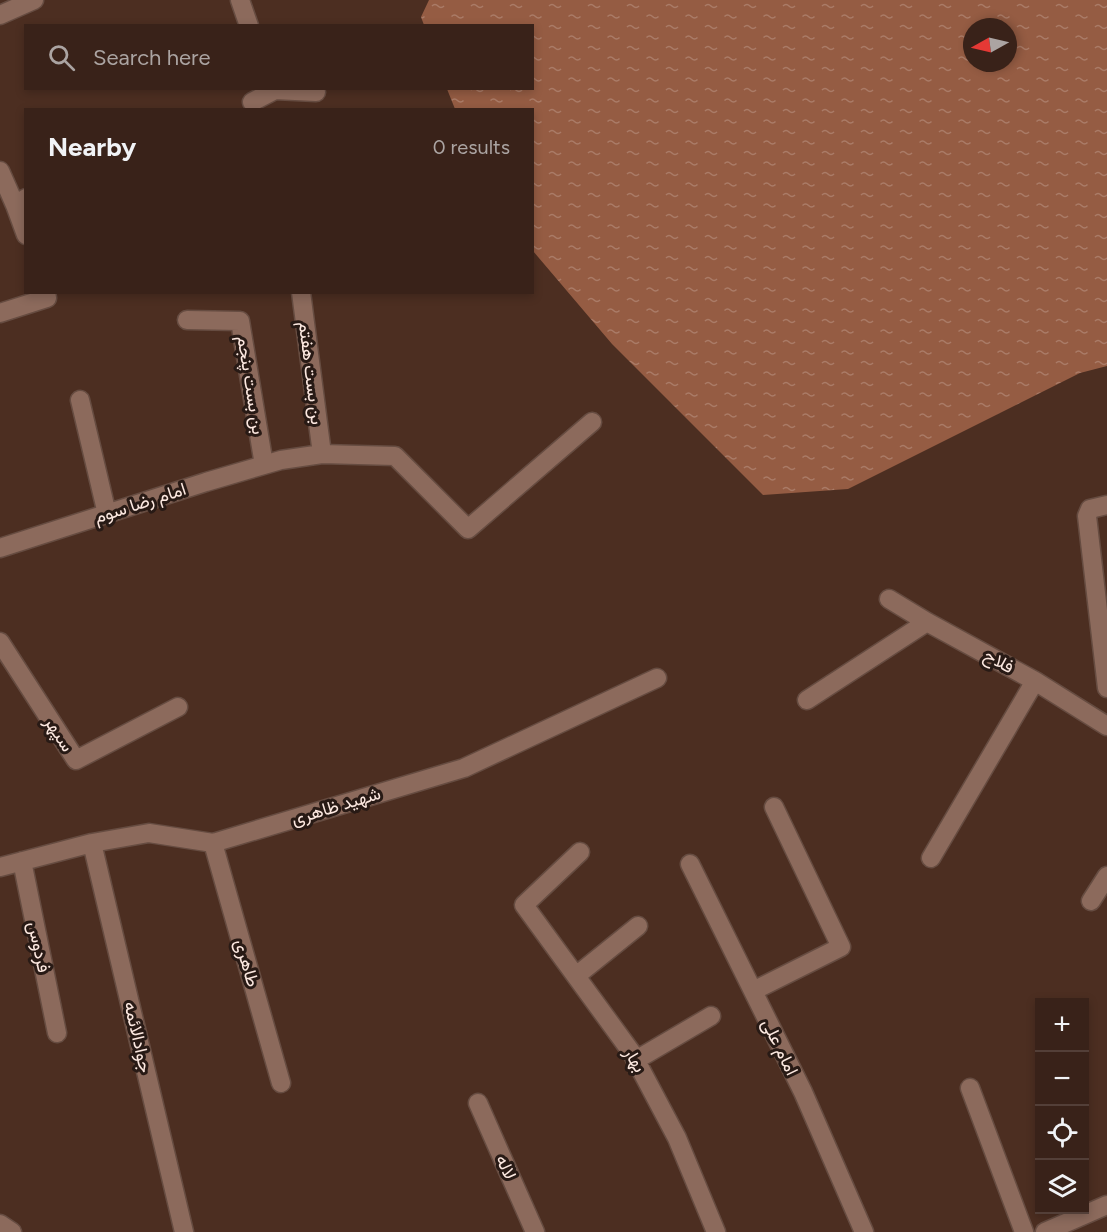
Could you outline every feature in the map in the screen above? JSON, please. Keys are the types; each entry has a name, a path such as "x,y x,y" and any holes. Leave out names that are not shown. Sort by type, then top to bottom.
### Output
{"street":[{"path":"10,7 34,0"},
{"path":"240,0 248,24"},
{"path":"252,102 273,90"},
{"path":"289,90 316,92"},
{"path":"0,171 20,201 24,224"},
{"path":"0,313 47,298 46,294"},
{"name":"بن بست هفتم","path":"301,294 322,454"},
{"name":"بن بست پنجم","path":"187,320 240,321 272,463"},
{"path":"80,400 107,514"},
{"name":"امام رضا سوم","path":"0,548 272,463 322,454 395,456 468,529 592,422"},
{"path":"1107,506 1090,509 1087,516 1107,688"},
{"name":"فلاح","path":"889,599 1035,681 1107,726"},
{"path":"807,700 927,622"},
{"name":"سپهر","path":"0,642 76,760 178,707"},
{"name":"شهید ظاهری","path":"0,867 92,843 149,833 213,843 464,768 657,678"},
{"path":"932,858 1035,681"},
{"path":"753,991 841,947 774,807"},
{"name":"جوادالائمه","path":"92,843 184,1232"},
{"name":"طاهری","path":"213,843 281,1083"},
{"name":"بهار","path":"580,852 524,905 636,1060 677,1138 716,1232"},
{"name":"فردوس","path":"22,861 57,1033"},
{"name":"امام علی","path":"690,864 803,1092 864,1232"},
{"path":"1091,902 1107,876"},
{"path":"576,976 638,927"},
{"path":"636,1060 711,1016"},
{"path":"970,1088 1024,1232"},
{"name":"لاله","path":"478,1103 535,1232"},
{"path":"1045,1232 1107,1205"},
{"path":"0,1224 12,1232"}],"water":[{"path":"429,0 1107,0 1107,366 1080,373 848,489 763,495 612,344 534,252 534,108 455,108 447,90 534,90 534,24 424,24 421,17"}]}
